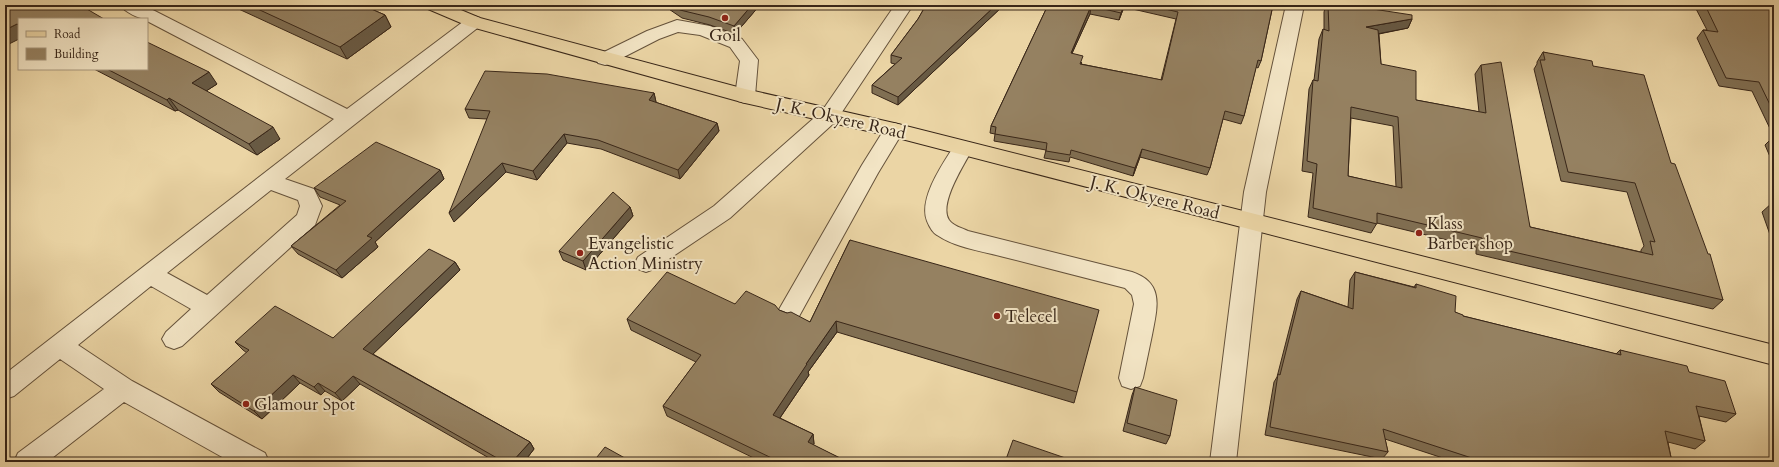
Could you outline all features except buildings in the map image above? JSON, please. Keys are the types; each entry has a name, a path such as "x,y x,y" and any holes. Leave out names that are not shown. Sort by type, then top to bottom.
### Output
{"main road":[{"name":"J. K. Okyere Road","path":"434,5 474,22 745,96 894,130 1774,355"}],"street":[{"path":"129,5 348,118"},
{"path":"646,263 722,212 829,116 904,5"},
{"path":"1223,462 1255,192 1295,5"},
{"path":"5,388 348,118 474,22"},
{"path":"605,59 653,35 677,26 704,30 736,43 749,60 745,96"},
{"path":"789,313 869,170 894,130"},
{"path":"963,148 939,192 935,212 942,227 963,238 1132,281 1143,290 1146,304 1131,378"},
{"path":"174,339 307,219 311,206 306,195 269,181"},
{"path":"150,274 209,308"},
{"path":"60,346 123,389 256,462"},
{"path":"27,462 123,389"}],"place":[{"name":"Goil","path":"725,18"},
{"name":"Klass Barber shop","path":"1419,233"},
{"name":"Evangelistic Action Ministry","path":"580,253"},
{"name":"Telecel","path":"997,316"},
{"name":"Glamour Spot","path":"246,404"}]}
